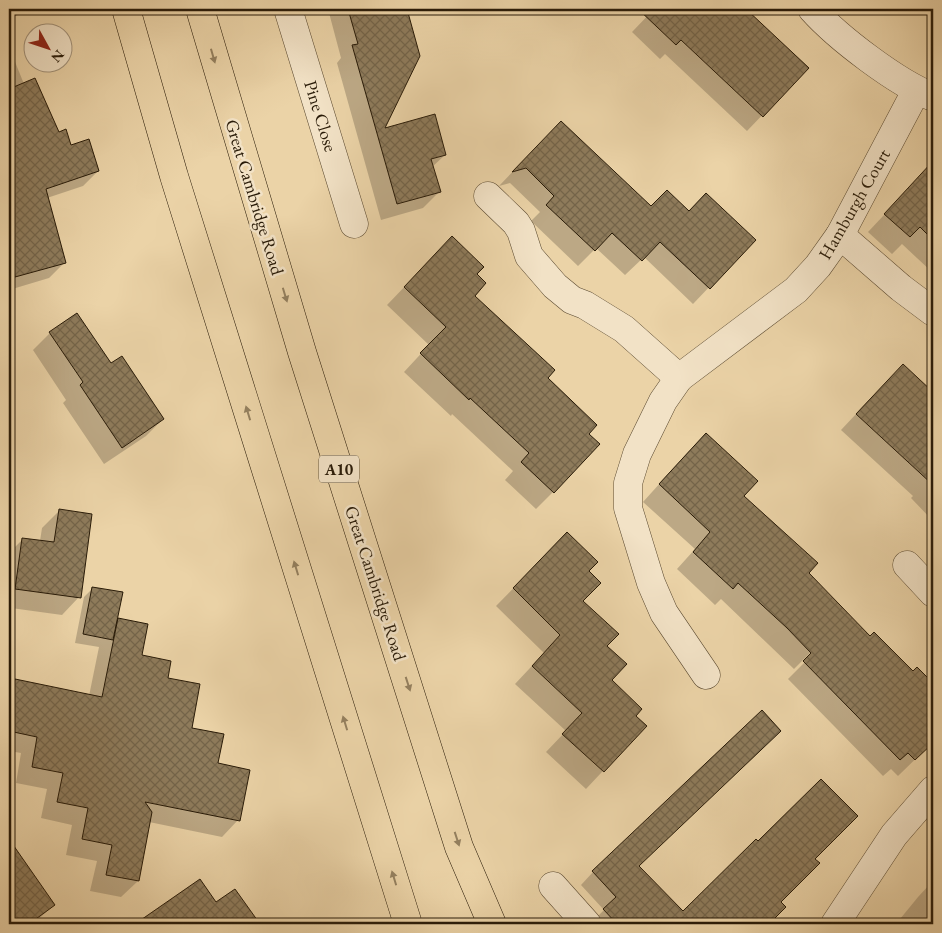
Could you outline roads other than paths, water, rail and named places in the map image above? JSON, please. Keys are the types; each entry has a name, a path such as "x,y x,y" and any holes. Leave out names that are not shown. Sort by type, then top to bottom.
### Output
{"highway":[{"path":"126,9 174,176 408,924"},
{"name":"Great Cambridge Road","path":"200,9 302,352 453,828 492,924"}],"street":[{"name":"Pine Close","path":"288,9 354,224"},
{"path":"812,9 846,40 925,94"},
{"name":"Hamburgh Court","path":"706,675 664,612 651,583 628,508 628,482 637,454 663,401 679,378 796,290 818,266 840,235 925,94"},
{"path":"488,196 516,223 521,231 529,256 555,286 572,300 585,305 624,329 679,378"},
{"path":"840,235 901,288 933,312"},
{"path":"907,565 933,593"},
{"path":"835,924 894,835 933,790"},
{"path":"553,886 587,924"}]}
